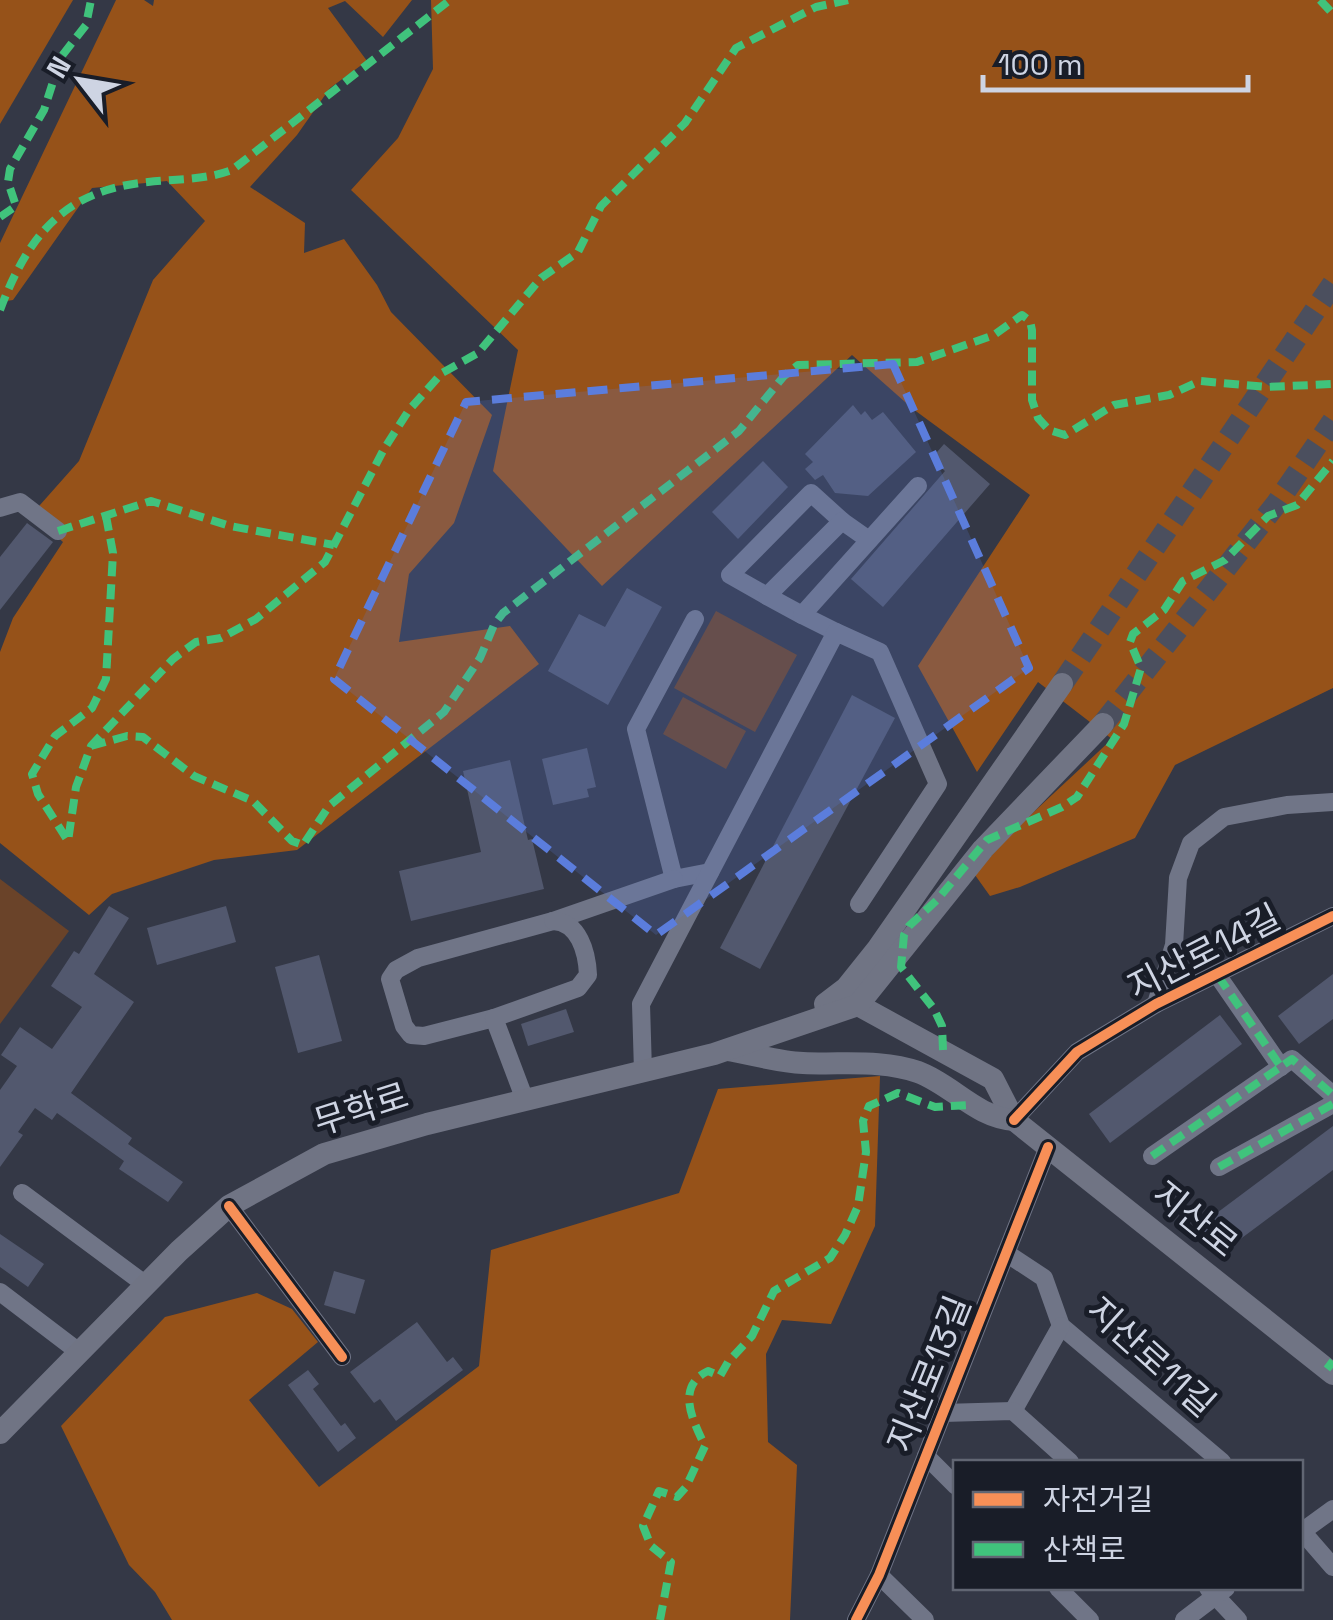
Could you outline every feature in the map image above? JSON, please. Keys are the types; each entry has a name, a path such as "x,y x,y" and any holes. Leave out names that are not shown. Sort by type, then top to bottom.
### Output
{"main road":[{"name":"무학로","path":"798,1025 846,988 878,948 1062,684"},
{"path":"858,1005 983,849 1103,724"},
{"name":"지산로","path":"831,999 858,1005 994,1079 1014,1120 1331,1368"},
{"name":"무학로","path":"0,1433 229,1206 324,1154 427,1124 726,1050 858,1005"},
{"name":"무학로","path":"726,1050 801,1063"},
{"name":"지산로","path":"801,1063 865,1062 920,1073 969,1105 996,1118 1014,1120"}],"street":[{"path":"802,615 918,486"},
{"path":"859,904 938,784 880,652 730,575 811,493 869,540"},
{"path":"0,508 20,502 58,532"},
{"path":"767,596 842,521"},
{"path":"674,878 636,729 695,619"},
{"path":"643,1072 641,1004 836,632"},
{"path":"1156,1004 1174,944 1178,878 1191,843 1224,817 1287,805 1333,802"},
{"path":"552,921 566,922 576,930 589,969 585,982 578,988 494,1018 424,1036 411,1035 404,1026 390,979 396,970 418,958 552,921 674,878 710,872"},
{"name":"지산로14길","path":"1014,1120 1077,1052 1156,1004 1333,916"},
{"path":"1218,976 1281,1068"},
{"path":"494,1018 525,1100"},
{"path":"1152,1156 1292,1060 1333,1094"},
{"path":"1219,1167 1333,1104"},
{"name":"지산로13길","path":"856,1620 879,1575 1048,1147"},
{"path":"22,1192 146,1285"},
{"path":"229,1206 342,1357"},
{"name":"지산로11길","path":"1006,1253 1044,1278 1061,1326 1220,1460"},
{"path":"0,1292 79,1352"},
{"path":"1014,1411 1061,1326"},
{"path":"943,1413 1014,1411 1068,1460"},
{"path":"926,1456 953,1483"},
{"path":"1303,1530 1333,1509"},
{"path":"1303,1533 1333,1567"},
{"path":"879,1575 925,1620"},
{"path":"1060,1590 1090,1620"},
{"path":"1184,1620 1217,1590 1238,1620"}],"highlighted area":[{"path":"893,364 1029,668 656,935 334,679 466,402"}],"shaded area":[{"path":"0,0 73,0 0,124"},
{"path":"116,0 144,0 153,6 154,0 412,0 383,37 345,1 328,8 367,61 330,88 297,135 250,187 305,223 304,253 344,239 391,312 492,415 454,523 409,574 399,642 510,626 539,664 297,850 214,860 112,894 89,915 0,843 0,652 13,618 63,542 32,514 79,461 153,280 205,221 167,181 92,188 13,300 0,302 0,243"},
{"path":"431,0 1333,0 1333,688 1175,765 1135,838 990,896 975,875 1008,836 1112,739 1038,682 977,772 918,666 1030,495 913,409 852,355 602,586 493,471 518,350 351,190 398,138 433,69"},
{"path":"716,611 797,655 755,732 674,688"},
{"path":"683,697 746,731 726,769 663,734"},
{"path":"0,879 69,931 0,1024"},
{"path":"880,1076 875,1226 831,1324 782,1320 766,1354 768,1442 797,1465 790,1620 172,1620 155,1592 129,1565 61,1426 165,1317 257,1293 292,1309 318,1342 249,1400 319,1487 479,1366 491,1250 679,1193 718,1089"}],"building":[{"path":"853,405 872,420 883,412 916,452 868,496 835,493 823,475 815,480 805,469 813,462 805,454"},
{"path":"944,444 990,484 883,607 851,579 945,471 931,459"},
{"path":"763,461 788,487 738,539 712,512"},
{"path":"27,523 53,542 0,610 0,557"},
{"path":"627,588 662,607 608,705 548,671 579,614 605,627"},
{"path":"852,695 895,718 760,969 720,948"},
{"path":"587,748 596,787 587,789 589,797 553,805 542,759"},
{"path":"510,760 544,889 411,921 399,871 481,852 463,771"},
{"path":"109,906 129,918 94,974 134,1002 71,1093 132,1138 128,1144 183,1182 168,1202 119,1169 124,1161 57,1113 52,1120 35,1108 18,1132 23,1135 0,1167 0,1090 17,1066 1,1055 20,1027 52,1049 82,1007 51,986 74,951 79,954"},
{"path":"226,906 236,942 157,965 147,928"},
{"path":"319,955 342,1041 298,1053 275,967"},
{"path":"1333,974 1333,1019 1299,1044 1278,1016"},
{"path":"566,1009 574,1032 528,1046 521,1024"},
{"path":"1220,1015 1242,1044 1110,1143 1089,1114"},
{"path":"1333,1126 1333,1170 1219,1255 1198,1227"},
{"path":"0,1234 44,1264 28,1287 0,1267"},
{"path":"334,1271 365,1280 355,1314 324,1305"},
{"path":"417,1322 447,1362 453,1357 463,1370 396,1421 380,1399 374,1403 350,1372"},
{"path":"308,1370 319,1384 313,1389 341,1426 345,1423 356,1438 338,1452 288,1385"}],"tunnel":[{"path":"1062,684 1333,284"},
{"path":"1103,724 1277,503 1333,421"}],"marked path":[{"path":"0,217 16,206 8,182 10,169 44,110 61,57 86,25 91,0"},
{"path":"0,310 37,239 72,207 119,187 232,170 450,0"},
{"path":"106,516 113,553 106,679 92,708 55,736 32,774 38,794 68,841 76,787 91,746 173,659 196,642 221,638 256,619 325,562 384,449 409,410 442,373 478,353 541,278 578,252 601,206 685,123 736,48 816,7 848,0"},
{"path":"1320,0 1333,14"},
{"path":"91,746 127,736 143,737 194,776 253,801 292,841 303,845 329,806 444,712 480,658 503,613 739,431 784,376 798,365 917,362 994,335 1022,315 1030,321 1032,330 1032,400 1038,418 1049,430 1065,435 1114,405 1169,395 1200,381 1267,387 1333,384"},
{"path":"943,1050 942,1026 934,1009 901,967 904,935 909,926 937,900 987,840 1077,797 1124,724 1141,668 1130,642 1133,634 1164,610 1183,581 1225,560 1268,516 1297,505 1333,461"},
{"path":"58,531 151,501 230,526 334,545"},
{"path":"1218,976 1281,1067"},
{"path":"1152,1156 1292,1059 1333,1095"},
{"path":"660,1620 671,1562 651,1546 643,1526 659,1491 677,1497 686,1487 705,1446 690,1405 692,1386 708,1371 720,1376 752,1336 774,1291 830,1258 845,1235 858,1206 866,1152 863,1121 869,1106 898,1093 935,1107 969,1105"},
{"path":"1219,1167 1333,1104"},
{"path":"1327,1369 1333,1361"}],"cycle path":[{"path":"1014,1120 1077,1052 1156,1004 1333,916"},
{"path":"856,1620 879,1575 1048,1147"},
{"path":"229,1206 342,1357"}]}
